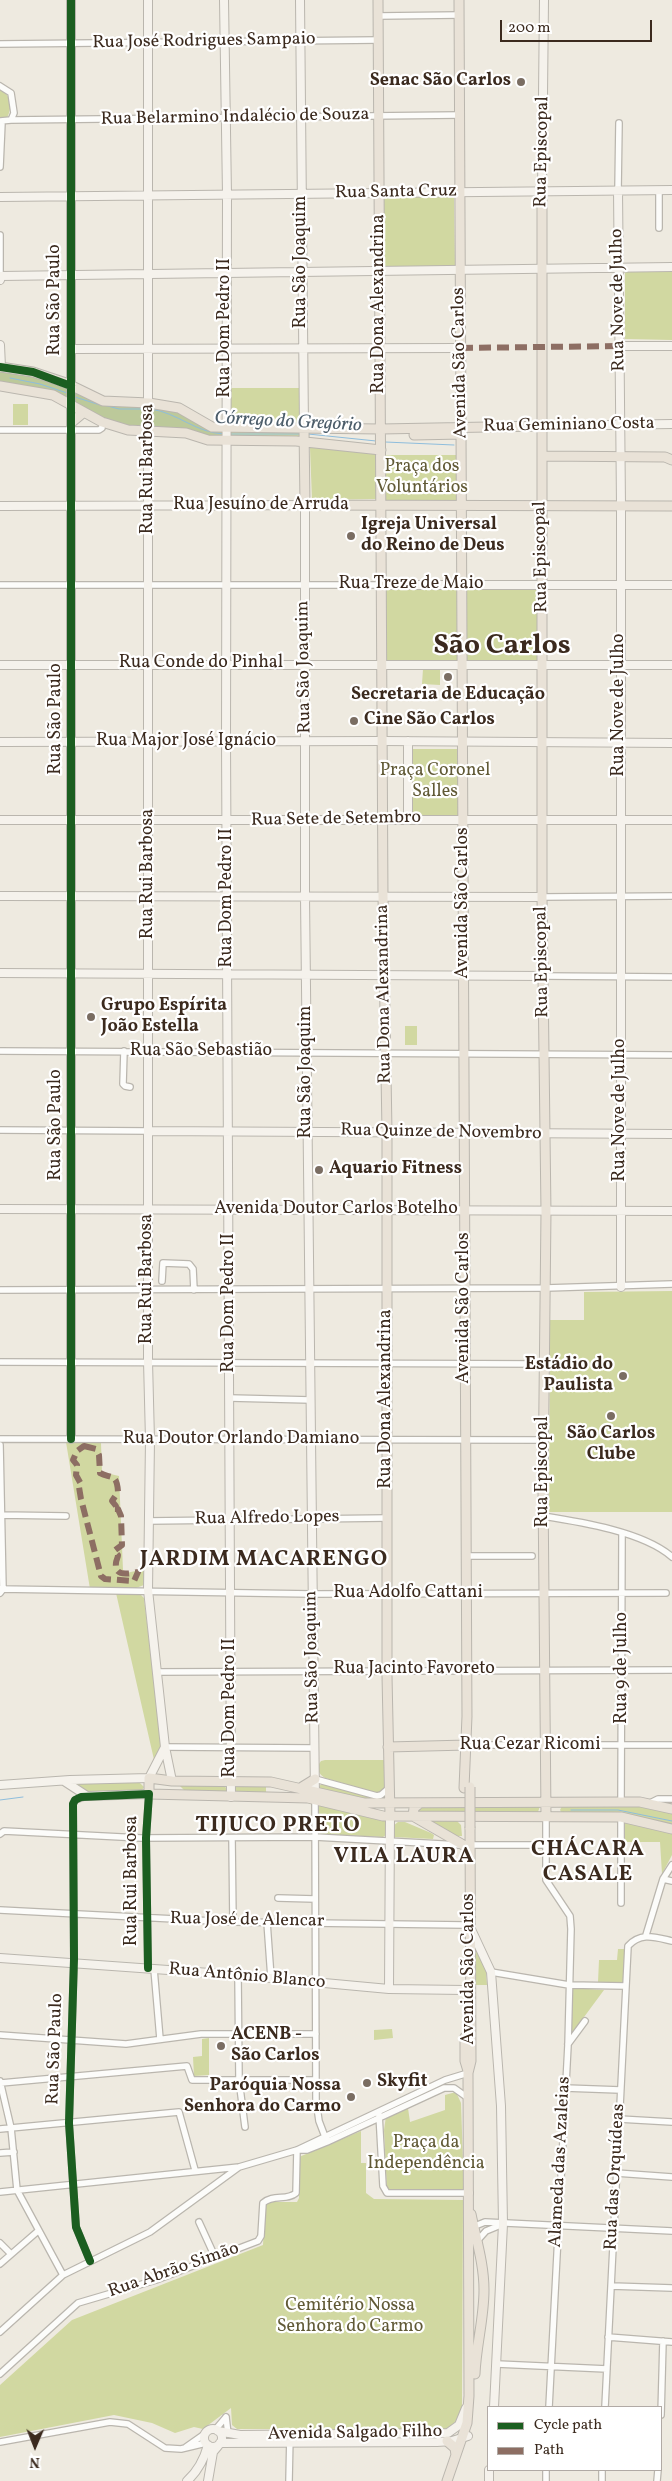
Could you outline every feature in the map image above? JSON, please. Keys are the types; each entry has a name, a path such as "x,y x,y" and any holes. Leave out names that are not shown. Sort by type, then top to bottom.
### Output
{"main road":[{"name":"Rua São Paulo","path":"71,0 71,1439"},
{"name":"Rua Rui Barbosa","path":"148,0 150,120 148,414 150,820 148,1362 150,1440 148,1590 165,1747 172,1781"},
{"name":"Rua Dom Pedro II","path":"224,0 231,1797"},
{"name":"Rua São Joaquim","path":"300,0 305,505 308,1211 315,1795"},
{"name":"Rua Dona Alexandrina","path":"378,0 383,896 387,1132 389,1989"},
{"name":"Avenida São Carlos","path":"459,0 466,1364 465,1593 467,1745 464,1753 467,1788 467,1925 471,2061 464,2095 469,2196 469,2396 465,2437"},
{"name":"Rua Episcopal","path":"544,0 541,426 543,585 542,897 546,1134 546,1288 543,1440 546,1816"},
{"name":"Rua Nove de Julho","path":"618,190 621,506 621,1287"},
{"name":"Rua Santa Cruz","path":"0,197 672,190"},
{"path":"0,278 672,267"},
{"path":"0,345 0,368 33,372 103,401 179,408 226,434"},
{"path":"619,346 672,346"},
{"path":"71,349 461,348"},
{"path":"0,386 53,395 71,402 102,422 128,430 186,433 208,440 226,434 303,435 381,440"},
{"path":"72,426 84,412"},
{"name":"Rua Geminiano Costa","path":"226,434 303,435 381,440 462,431 541,426 672,424"},
{"path":"542,456 665,457 672,460"},
{"name":"Rua Jesuíno de Arruda","path":"0,506 672,506"},
{"name":"Rua Treze de Maio","path":"382,585 672,585"},
{"name":"Rua Conde do Pinhal","path":"0,665 305,663 672,665"},
{"path":"408,741 408,819"},
{"name":"Rua Major José Ignácio","path":"0,742 463,741 672,743"},
{"name":"Rua Sete de Setembro","path":"0,820 672,820"},
{"path":"0,896 542,897"},
{"path":"0,973 543,976"},
{"name":"Rua Quinze de Novembro","path":"149,1131 672,1134"},
{"name":"Avenida Doutor Carlos Botelho","path":"0,1209 672,1211"},
{"name":"Rua Cezar Ricomi","path":"388,1747 467,1745"},
{"name":"Rua Rui Barbosa","path":"149,1794 149,1778 165,1747"},
{"path":"0,1785 149,1778 172,1781 271,1782 302,1787 315,1795 364,1813 390,1816 621,1817 672,1830"},
{"path":"302,1787 315,1779"},
{"path":"172,1781 184,1796"},
{"path":"64,1782 87,1796 149,1794 270,1797 315,1795 355,1802 622,1802 648,1804 672,1810"},
{"path":"270,1797 268,1791 271,1782"},
{"path":"563,1802 557,1805 556,1810 563,1816"},
{"path":"411,1816 414,1808 420,1803"},
{"path":"411,1816 467,1845"},
{"name":"Avenida São Carlos","path":"467,1925 464,2062 468,2073"},
{"path":"467,1925 491,1972 498,2056 503,2224 494,2406"},
{"name":"Rua Antônio Blanco","path":"0,1958 238,1975 389,1989 465,1990"},
{"name":"Avenida São Carlos","path":"465,2437 473,2416 475,2368 483,2307 483,2266 469,2196"},
{"path":"468,2235 475,2226"},
{"path":"468,2275 476,2279 483,2278"},
{"path":"468,2301 478,2300 483,2307"},
{"name":"Avenida Salgado Filho","path":"219,2444 378,2434 451,2432 461,2421 469,2396"},
{"path":"187,2481 196,2474 207,2444 206,2433 217,2430 222,2435 219,2444 213,2452 208,2481"},
{"name":"Avenida Salgado Filho","path":"217,2430 228,2434 378,2443 447,2441 465,2437"},
{"path":"378,2434 378,2443"},
{"path":"447,2481 465,2437"},
{"path":"452,2481 465,2437"},
{"path":"447,2441 456,2448 455,2458"},
{"path":"207,2444 219,2444"},
{"path":"196,2474 200,2481"}],"street":[{"path":"378,16 459,15"},
{"name":"Rua José Rodrigues Sampaio","path":"0,44 378,40"},
{"path":"0,86 11,93 14,114 11,120"},
{"name":"Rua Belarmino Indalécio de Souza","path":"1,121 459,115"},
{"path":"0,167 1,121"},
{"name":"Rua Nove de Julho","path":"618,190 619,123"},
{"path":"658,190 659,228"},
{"path":"0,235 0,278"},
{"path":"0,430 72,426 101,429 102,422"},
{"name":"Rua Treze de Maio","path":"0,585 382,585"},
{"path":"542,897 672,896"},
{"path":"543,976 672,977"},
{"name":"Rua São Sebastião","path":"0,1051 672,1055"},
{"path":"124,1051 123,1084 130,1087"},
{"name":"Rua Quinze de Novembro","path":"0,1130 149,1131"},
{"path":"162,1282 164,1263 189,1264 193,1269 194,1290"},
{"path":"0,1290 386,1290 621,1287 672,1284"},
{"path":"0,1362 544,1364"},
{"path":"230,1398 311,1400"},
{"name":"Rua Doutor Orlando Damiano","path":"0,1439 543,1440"},
{"path":"0,1445 1,1590"},
{"path":"1,1515 66,1516"},
{"path":"544,1516 644,1540 662,1548 672,1557"},
{"name":"Rua Alfredo Lopes","path":"148,1521 387,1518"},
{"name":"Rua 9 de Julho","path":"622,1534 622,1802"},
{"path":"465,1556 532,1556"},
{"name":"Rua Adolfo Cattani","path":"1,1590 148,1590 312,1594 666,1593"},
{"name":"Rua Jacinto Favoreto","path":"156,1672 672,1670"},
{"name":"Rua Cezar Ricomi","path":"467,1745 672,1745"},
{"path":"165,1747 314,1748"},
{"path":"315,1779 378,1796 389,1788"},
{"name":"Rua Rui Barbosa","path":"149,1794 146,1838 148,1919 151,1969 160,2040"},
{"name":"Rua São Joaquim","path":"315,1795 316,2080 317,2111 326,2139"},
{"name":"Rua São Paulo","path":"87,1796 74,1802 72,1834 74,1963 69,2123 76,2227 90,2261"},
{"path":"648,1804 658,1800 672,1800"},
{"name":"Rua Episcopal","path":"546,1816 546,1880 570,1916"},
{"path":"621,1817 622,1903"},
{"path":"433,1843 437,1831"},
{"path":"1,1833 146,1838 315,1837 467,1845 547,1845"},
{"path":"232,1838 233,1922"},
{"path":"672,1865 663,1879 646,1935 672,1941"},
{"path":"663,1879 672,1881"},
{"path":"278,1898 315,1899"},
{"name":"Rua José de Alencar","path":"0,1910 233,1922 467,1925"},
{"name":"Alameda das Azaleias","path":"549,2406 568,2045 570,1916"},
{"path":"267,1922 270,1978"},
{"name":"Rua das Orquídeas","path":"605,2406 628,1946 637,1938 646,1935"},
{"path":"491,1972 569,1985 626,1986"},
{"path":"238,1975 239,2080 245,2126"},
{"path":"568,2045 585,2021"},
{"path":"0,2035 126,2044 200,2034 316,2034"},
{"path":"62,2275 17,2190 11,2128 0,2082 187,2066 192,2080 316,2080"},
{"path":"407,2102 441,2082 468,2073"},
{"path":"441,2082 444,2088"},
{"path":"0,2192 195,2170 239,2167 296,2150 307,2150 326,2139 407,2102 444,2088 454,2088 464,2095"},
{"path":"565,2088 620,2090"},
{"path":"0,2129 179,2112 195,2170"},
{"path":"379,2115 383,2186 387,2193 469,2196"},
{"path":"619,2119 672,2122"},
{"name":"Rua Abrão Simão","path":"0,2374 78,2303 156,2280 258,2240 261,2236 261,2208 266,2200 295,2195 296,2150"},
{"path":"0,2153 14,2152"},
{"path":"0,2332 62,2275 150,2232 239,2167"},
{"path":"616,2173 672,2177"},
{"path":"199,2222 215,2257"},
{"path":"475,2226 485,2222 613,2230 672,2231"},
{"path":"477,2241 486,2231 503,2224"},
{"path":"0,2264 38,2231"},
{"path":"0,2243 11,2254"},
{"path":"611,2286 672,2288"},
{"path":"608,2337 672,2342"},
{"path":"661,2406 663,2341"},
{"path":"497,2364 607,2369"},
{"path":"217,2430 226,2416 228,2434"},
{"path":"0,2444 110,2422 128,2424 165,2448 185,2448 207,2444"},
{"path":"185,2448 206,2433"},
{"path":"289,2481 290,2439"}],"green space":[{"path":"0,89 7,94 10,101 7,118 0,118"},
{"path":"454,196 455,266 384,267 383,197"},
{"path":"672,271 672,340 625,339 625,272"},
{"path":"0,369 33,372 103,401 165,405 212,427 226,428 226,440 128,430 71,404 0,386"},
{"path":"229,388 301,388 300,426 229,425"},
{"path":"13,404 28,404 28,425 13,425"},
{"path":"304,428 303,442 226,440 226,430"},
{"path":"312,446 376,453 378,499 312,500 310,448"},
{"name":"Praça dos Voluntários","path":"384,455 459,455 459,501 384,501"},
{"path":"467,587 541,588 541,662 467,662"},
{"path":"385,588 457,588 457,660 385,660"},
{"path":"423,669 440,670 440,685 422,684"},
{"name":"Praça Coronel Salles","path":"411,749 459,749 459,815 411,815"},
{"path":"405,1026 417,1026 417,1045 405,1045"},
{"name":"São Carlos Clube","path":"672,1291 672,1512 549,1512 550,1320 584,1320 584,1292"},
{"path":"66,1442 101,1443 102,1472 119,1476 123,1570 126,1573 145,1569 144,1585 136,1588 90,1589"},
{"path":"116,1593 139,1593 144,1598 162,1748 155,1764"},
{"path":"325,1760 384,1760 385,1791 376,1793 325,1778 321,1775 318,1768 319,1763"},
{"path":"139,1782 144,1787 142,1790 92,1794 77,1784"},
{"path":"322,1784 372,1798 385,1794 386,1799 373,1801 320,1789 319,1786"},
{"path":"179,1785 224,1785 228,1791 226,1793 186,1792"},
{"path":"237,1785 266,1786 266,1793 235,1793 234,1787"},
{"path":"319,1805 385,1820 387,1823 386,1835 383,1837 320,1834 318,1833"},
{"path":"540,1806 538,1812 418,1812 418,1809 424,1807"},
{"path":"562,1806 645,1806 672,1814 672,1827 562,1813 560,1810"},
{"path":"425,1820 456,1820 461,1825 462,1836 426,1823"},
{"path":"398,1822 405,1822 431,1833 434,1835 433,1839 394,1837 393,1826"},
{"path":"625,1823 637,1824 672,1833 672,1855 662,1874 660,1842 625,1842"},
{"path":"474,1943 486,1971 487,1985 474,1985"},
{"path":"618,1949 624,1949 624,1982 598,1982 599,1960 617,1960"},
{"path":"573,1988 604,1990 570,2036 570,1990"},
{"path":"392,2029 393,2038 374,2040 374,2030"},
{"path":"209,2038 209,2075 194,2076 193,2057 202,2056 202,2039"},
{"name":"Praça da Independência","path":"456,2092 461,2103 464,2191 387,2191 384,2130 386,2116 408,2108 410,2122 445,2110 445,2095"},
{"name":"Cemitério Nossa Senhora do Carmo","path":"361,2131 361,2163 366,2163 366,2193 374,2199 463,2200 462,2408 458,2418 449,2429 237,2429 232,2425 231,2408 203,2429 194,2427 175,2433 152,2423 114,2415 0,2437 0,2385 72,2320 263,2245 265,2206 270,2202 297,2202 299,2198 299,2157"}],"waterway":[{"name":"Córrego do Gregório","path":"10,378 40,384 67,393"},
{"name":"Córrego do Gregório","path":"75,397 100,405"},
{"name":"Córrego do Gregório","path":"104,405 119,409 144,409"},
{"name":"Córrego do Gregório","path":"151,409 170,414 196,427 224,434"},
{"name":"Córrego do Gregório","path":"230,434 301,434"},
{"name":"Córrego do Gregório","path":"308,434 376,441"},
{"name":"Córrego do Gregório","path":"385,442 454,445"},
{"path":"0,1800 23,1797"},
{"path":"571,1810 618,1810 672,1821"}],"marked path":[{"path":"461,348 619,346"},
{"path":"84,1446 96,1449 99,1455 100,1473 115,1479 118,1492 112,1501 116,1506 113,1509 118,1509 121,1516 122,1545 114,1551 118,1555 116,1568 120,1573 124,1574 138,1572 134,1581 105,1579 101,1576 81,1499 79,1487 81,1484 76,1475 77,1465 73,1460 77,1451 84,1446"}],"cycle path":[{"path":"71,0 71,1439"},
{"path":"0,367 33,372 71,386"},
{"path":"90,2261 76,2227 69,2123 74,1959 73,1804 75,1800 81,1797 149,1794 146,1838 148,1968"}],"place":[{"name":"Senac São Carlos","path":"521,82"},
{"name":"Igreja Universal do Reino de Deus","path":"351,536"},
{"name":"Secretaria de Educação","path":"448,677"},
{"name":"Cine São Carlos","path":"354,721"},
{"name":"Grupo Espírita João Estella","path":"91,1017"},
{"name":"Aquario Fitness","path":"319,1170"},
{"name":"Estádio do Paulista","path":"623,1376"},
{"name":"São Carlos Clube","path":"611,1416"},
{"name":"ACENB - São Carlos","path":"221,2046"},
{"name":"Skyfit","path":"367,2083"},
{"name":"Paróquia Nossa Senhora do Carmo","path":"351,2097"}],"district":[{"name":"São Carlos","path":"502,648"},
{"name":"JARDIM MACARENGO","path":"264,1561"},
{"name":"TIJUCO PRETO","path":"278,1827"},
{"name":"VILA LAURA","path":"404,1858"},
{"name":"CHÁCARA CASALE","path":"588,1864"}]}
